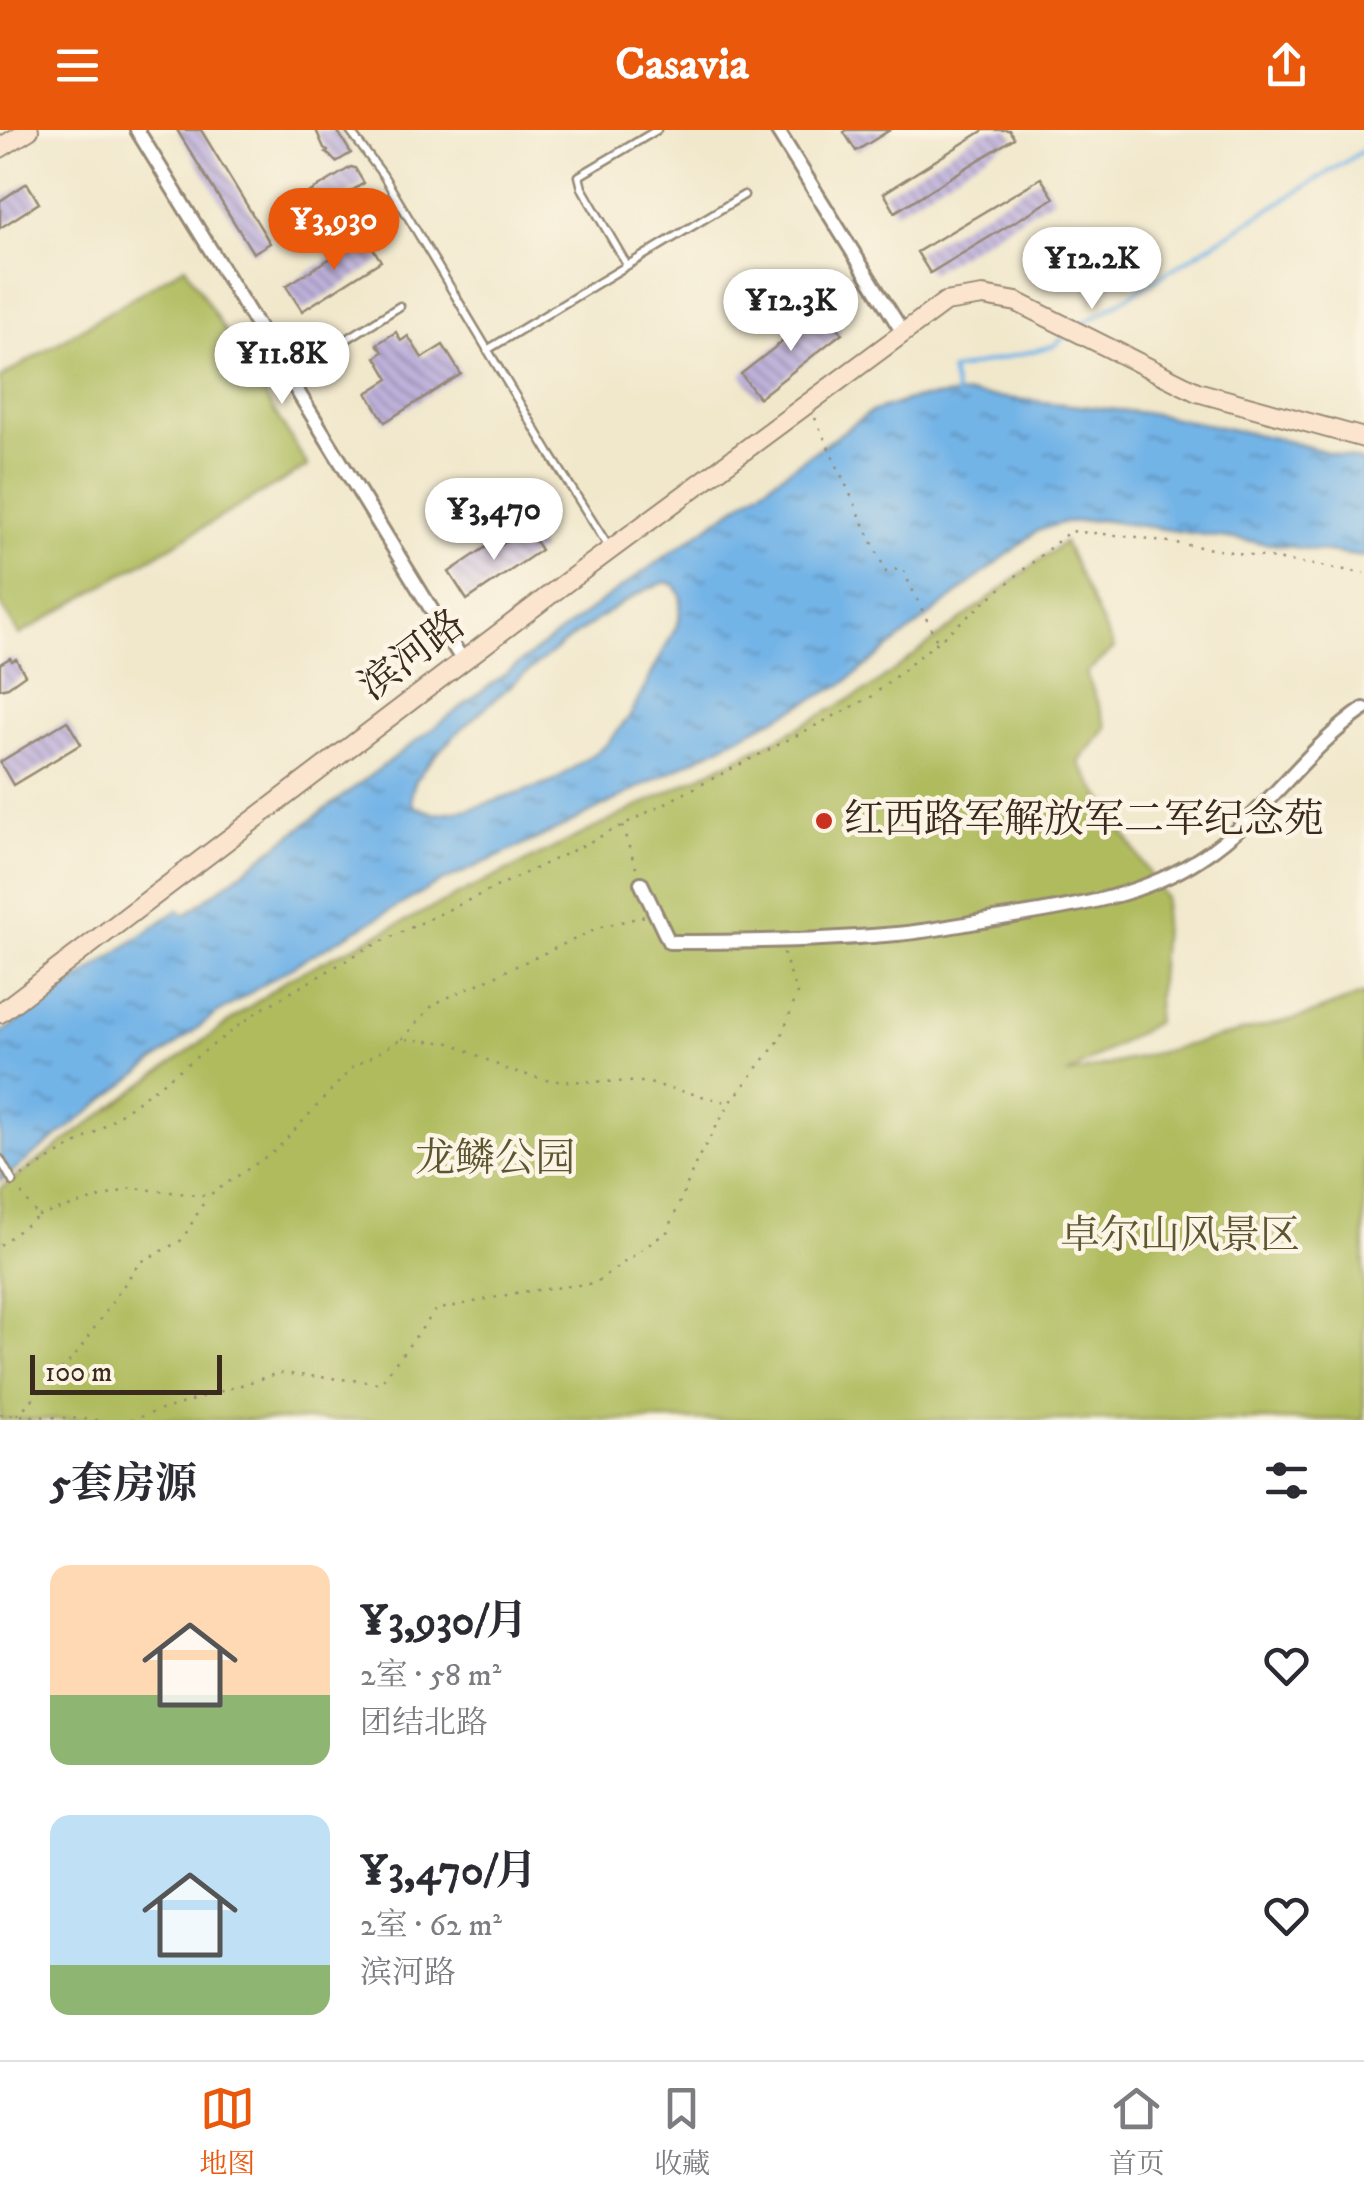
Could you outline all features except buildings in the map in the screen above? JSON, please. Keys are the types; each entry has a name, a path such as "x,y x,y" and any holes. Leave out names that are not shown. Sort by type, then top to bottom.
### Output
{"street":[{"path":"0,148 29,130"},
{"path":"136,130 463,661"},
{"path":"777,130 902,331"},
{"name":"滨河路","path":"0,1013 936,306 962,297 1017,302 1214,398 1364,438"},
{"path":"641,883 670,942 899,934 1080,906 1166,880 1246,824 1322,743 1364,709"}],"lane":[{"path":"350,130 382,175 610,550"},
{"path":"627,266 579,176 657,130"},
{"path":"487,350 744,194"},
{"path":"288,376 400,306"},
{"path":"0,1159 14,1182"}],"path":[{"path":"819,423 886,572 902,568 937,643"},
{"path":"38,1216 14,1182 98,1130 257,1012 364,950 622,825 871,697 1070,531 1137,537 1364,572"},
{"path":"622,825 641,883"},
{"path":"17,1415 76,1356 139,1263 182,1240 208,1196 276,1150 352,1068 402,1039 434,1004 600,927 656,914"},
{"path":"130,1420 279,1373 380,1383 436,1310 521,1292 595,1283 668,1230 698,1160 730,1103 781,1038 797,994 780,941"},
{"path":"402,1039 452,1044 508,1070 550,1081 645,1082 730,1103"},
{"path":"0,1244 38,1216 132,1188 208,1196"},
{"path":"0,1414 100,1420"}],"green space":[{"path":"185,266 308,466 19,635 0,603 0,378"},
{"name":"龙鳞公园","path":"1064,542 1114,648 1086,673 1107,727 1079,762 1165,898 1156,1022 1066,1075 1305,1016 1364,994 1364,1420 0,1420 0,1189 289,978 782,736 869,689"}],"water":[{"path":"968,394 1154,414 1279,439 1364,462 1364,557 1100,520 1064,522 1037,531 843,684 552,832 437,884 213,1016 0,1181 0,1034 178,910 185,915 602,601 871,412 912,399","holes":["667,582 675,585 681,596 679,621 630,716 606,745 553,782 470,809 436,814 413,806 412,791 418,777 496,698 611,610 643,591"]}],"waterway":[{"path":"1079,327 1364,150"},
{"path":"957,398 951,371 1053,346 1067,335"}],"place":[{"name":"红西路军解放军二军纪念苑","path":"824,821"}],"park label":[{"name":"卓尔山风景区","path":"1180,1237"}]}
